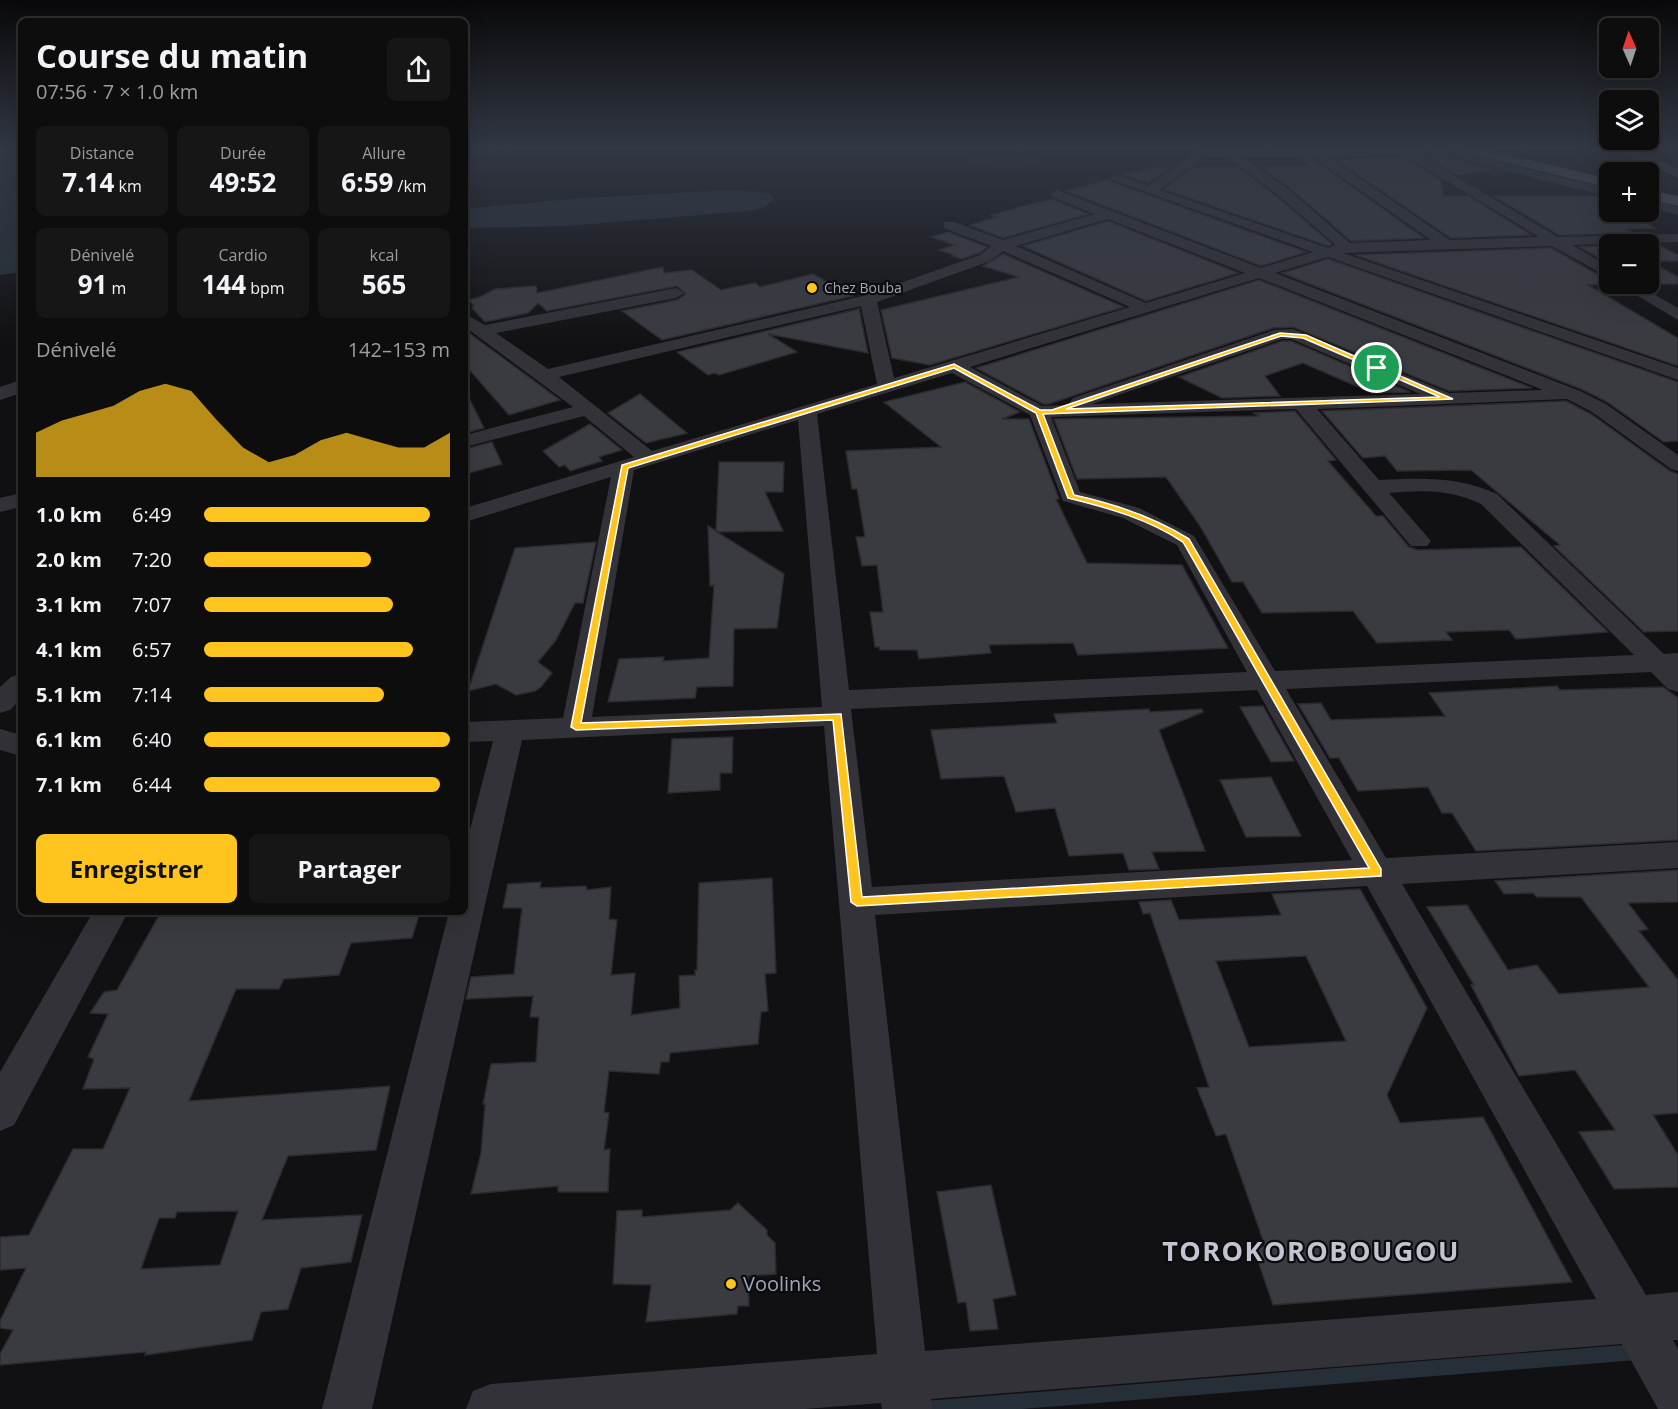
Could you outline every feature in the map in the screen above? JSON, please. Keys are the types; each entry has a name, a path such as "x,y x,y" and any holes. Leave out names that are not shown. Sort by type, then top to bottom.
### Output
{"street":[{"path":"1106,213 1573,395 1599,408 1673,457"},
{"path":"1211,213 1678,374"},
{"path":"1307,213 1346,247"},
{"path":"1401,213 1446,244"},
{"path":"1508,213 1599,267"},
{"path":"545,375 868,300 986,258 1002,245 1109,214"},
{"path":"950,225 1002,245 1145,308"},
{"path":"468,514 1346,247 1678,238"},
{"path":"481,331 676,293"},
{"path":"1644,294 1675,311"},
{"path":"868,300 887,387"},
{"path":"468,321 545,375 649,459"},
{"path":"1046,412 1280,334 1293,334 1449,399"},
{"path":"954,366 1046,412 1573,395"},
{"path":"0,394 18,387"},
{"path":"1302,404 1419,541"},
{"path":"468,440 587,409"},
{"path":"807,411 906,1393"},
{"path":"1046,412 1071,496 1107,504 1164,527 1186,541 1377,872 1656,1318 1678,1396"},
{"path":"576,727 624,467"},
{"path":"1373,487 1444,484 1470,488 1489,499 1668,663 1678,683"},
{"path":"0,505 18,501"},
{"path":"468,732 576,727 1266,680 1668,663"},
{"path":"0,703 18,686"},
{"path":"468,905 510,730"},
{"path":"0,739 18,745"},
{"path":"857,902 1678,855"},
{"path":"0,1112 109,915"},
{"path":"347,1409 466,915"},
{"path":"491,1409 906,1393 1656,1318"}],"shaded area":[{"path":"0,213 18,213 18,272 0,275"},
{"path":"468,213 727,213 568,226 468,228"}],"building":[{"path":"999,213 1088,214 1003,238 970,225 997,217 991,215"},
{"path":"1123,213 1197,213 1306,252 1261,266"},
{"path":"1232,213 1295,213 1332,244 1328,246"},
{"path":"1319,213 1388,213 1424,238 1351,241"},
{"path":"1414,213 1495,213 1531,235 1451,238"},
{"path":"1522,213 1599,213 1599,222 1644,222 1655,228 1626,229 1634,233 1559,235"},
{"path":"1108,221 1238,273 1146,301 1023,246"},
{"path":"948,232 987,247 979,253 962,259 952,256 954,255 939,250 955,245 932,237"},
{"path":"1599,246 1599,258 1580,247"},
{"path":"1659,246 1678,255 1678,261 1659,261"},
{"path":"1551,248 1599,275 1599,285 1588,285 1599,291 1599,294 1603,294 1678,338 1678,366 1355,255"},
{"path":"1003,254 1124,307 930,365 892,358 881,310 1019,277 983,266"},
{"path":"1328,259 1678,382 1678,441 1664,442 1607,402 1581,389 1282,273"},
{"path":"663,267 664,273 692,270 721,290 755,283 760,287 813,274 852,296 662,340 622,311 677,300 686,294 677,286 547,311 538,303 528,313 485,322 472,308 474,306 469,300 495,289 536,286 537,293"},
{"path":"1659,267 1678,277 1678,284 1659,284"},
{"path":"1259,280 1532,388 1449,391 1293,327 1273,328 1049,404 1043,404 976,368"},
{"path":"859,309 868,353 768,334 797,352 719,375 715,373 708,375 677,352"},
{"path":"468,332 560,400 509,415 468,368"},
{"path":"1282,341 1291,341 1410,392 1372,393 1303,363 1265,376 1280,396 1222,398 1179,377"},
{"path":"965,382 1020,412 1002,419 1029,419 1059,499 1056,499 1087,563 1182,565 1228,648 1078,655 1073,643 989,645 991,653 919,659 917,650 880,650 879,647 875,647 870,612 883,612 877,565 862,566 856,537 865,537 857,489 852,489 846,451 941,447 884,402"},
{"path":"640,394 687,433 646,443 608,413"},
{"path":"468,396 484,428 468,432"},
{"path":"1566,401 1591,414 1670,471 1678,474 1678,631 1644,632 1554,546 1560,545 1471,470 1397,471 1385,456 1363,458 1322,411"},
{"path":"1295,411 1336,460 1328,461 1376,516 1383,516 1409,547 1418,550 1521,547 1608,632 1516,639 1509,630 1446,632 1452,640 1377,643 1353,611 1262,613 1243,582 1232,582 1200,526 1166,477 1077,479 1054,419 1260,416 1253,413"},
{"path":"590,424 622,450 599,457 602,461 570,471 565,465 559,467 543,451"},
{"path":"492,442 502,464 468,473 468,448"},
{"path":"719,462 784,462 783,492 765,492 783,531 717,532 784,574 777,628 734,629 733,686 697,687 695,698 608,702 619,659 664,657 663,661 709,658 714,585 710,586 708,526 716,531"},
{"path":"596,542 583,603 575,603 556,640 538,662 552,673 541,687 535,691 516,695 496,684 468,691 515,548"},
{"path":"1557,686 1560,690 1663,687 1678,698 1678,840 1476,851 1452,813 1442,813 1428,787 1358,791 1339,758 1330,758 1298,704 1321,703 1331,720 1445,716 1429,693"},
{"path":"1263,706 1294,761 1271,762 1240,707"},
{"path":"1149,709 1150,712 1202,709 1203,712 1159,730 1205,851 1152,852 1159,869 1129,870 1123,853 1069,856 1055,808 1016,812 1004,776 941,779 931,730 1057,723 1054,714"},
{"path":"733,737 732,773 720,773 720,790 668,793 672,739"},
{"path":"1271,777 1301,836 1246,837 1220,780"},
{"path":"1678,870 1678,902 1628,903 1648,929 1639,931 1678,980 1678,1113 1653,1115 1678,1155 1678,1187 1614,1189 1579,1132 1615,1130 1575,1070 1519,1076 1471,985 1474,985 1427,907 1467,905 1508,970 1537,965 1559,994 1649,987 1581,897 1537,897 1533,893 1504,894 1495,881"},
{"path":"772,878 776,973 765,974 768,1011 761,1012 758,1044 670,1053 669,1062 661,1062 659,1074 609,1071 604,1112 609,1113 604,1150 610,1149 608,1192 558,1192 558,1186 471,1194 481,1153 485,1104 483,1104 491,1064 536,1062 539,1017 530,1017 533,996 466,999 471,977 514,974 522,908 503,908 508,884 541,882 540,888 586,886 587,890 611,887 609,919 617,920 611,975 635,973 631,1015 680,1008 679,976 695,975 695,970 697,970 699,883"},
{"path":"1360,889 1427,1008 1387,1095 1400,1123 1483,1117 1572,1282 1273,1305 1254,1249 1265,1246 1226,1134 1216,1136 1197,1088 1209,1087 1150,913 1143,914 1139,902 1171,900 1179,920 1281,915 1272,894","holes":["1306,956 1346,1041 1249,1047 1216,961"]},
{"path":"159,915 419,915 412,938 351,943 339,975 284,979 279,989 236,989 189,1101 390,1086 376,1150 288,1156 262,1220 362,1215 351,1262 301,1268 288,1309 261,1312 252,1340 145,1355 146,1352 0,1365 0,1354 13,1330 0,1328 0,1321 26,1268 0,1270 0,1237 29,1235 73,1149 103,1149 130,1088 83,1089 94,1059 88,1057 108,1014 90,1013 104,992 117,990","holes":["238,1211 220,1265 141,1269 159,1218 175,1218 177,1212"]},
{"path":"991,1185 1016,1295 993,1299 998,1329 970,1331 966,1302 958,1303 937,1192"},
{"path":"738,1203 767,1230 767,1235 775,1243 776,1274 748,1276 749,1306 738,1306 737,1314 646,1322 651,1285 613,1284 617,1211 642,1210 642,1217 730,1210"}],"waterway":[{"path":"924,1409 1637,1352"}],"place":[{"name":"Chez Bouba","path":"812,288"},
{"name":"Voolinks","path":"731,1284"}],"district":[{"name":"TOROKOROBOUGOU","path":"1311,1252"}],"route":[{"path":"1377,368 1304,337 1280,334 1053,412 1039,412 954,366 624,467 576,727 838,716 857,902 1377,872 1186,541 1164,527 1107,504 1071,496 1039,412 1053,412 1449,399 1377,368"}]}
